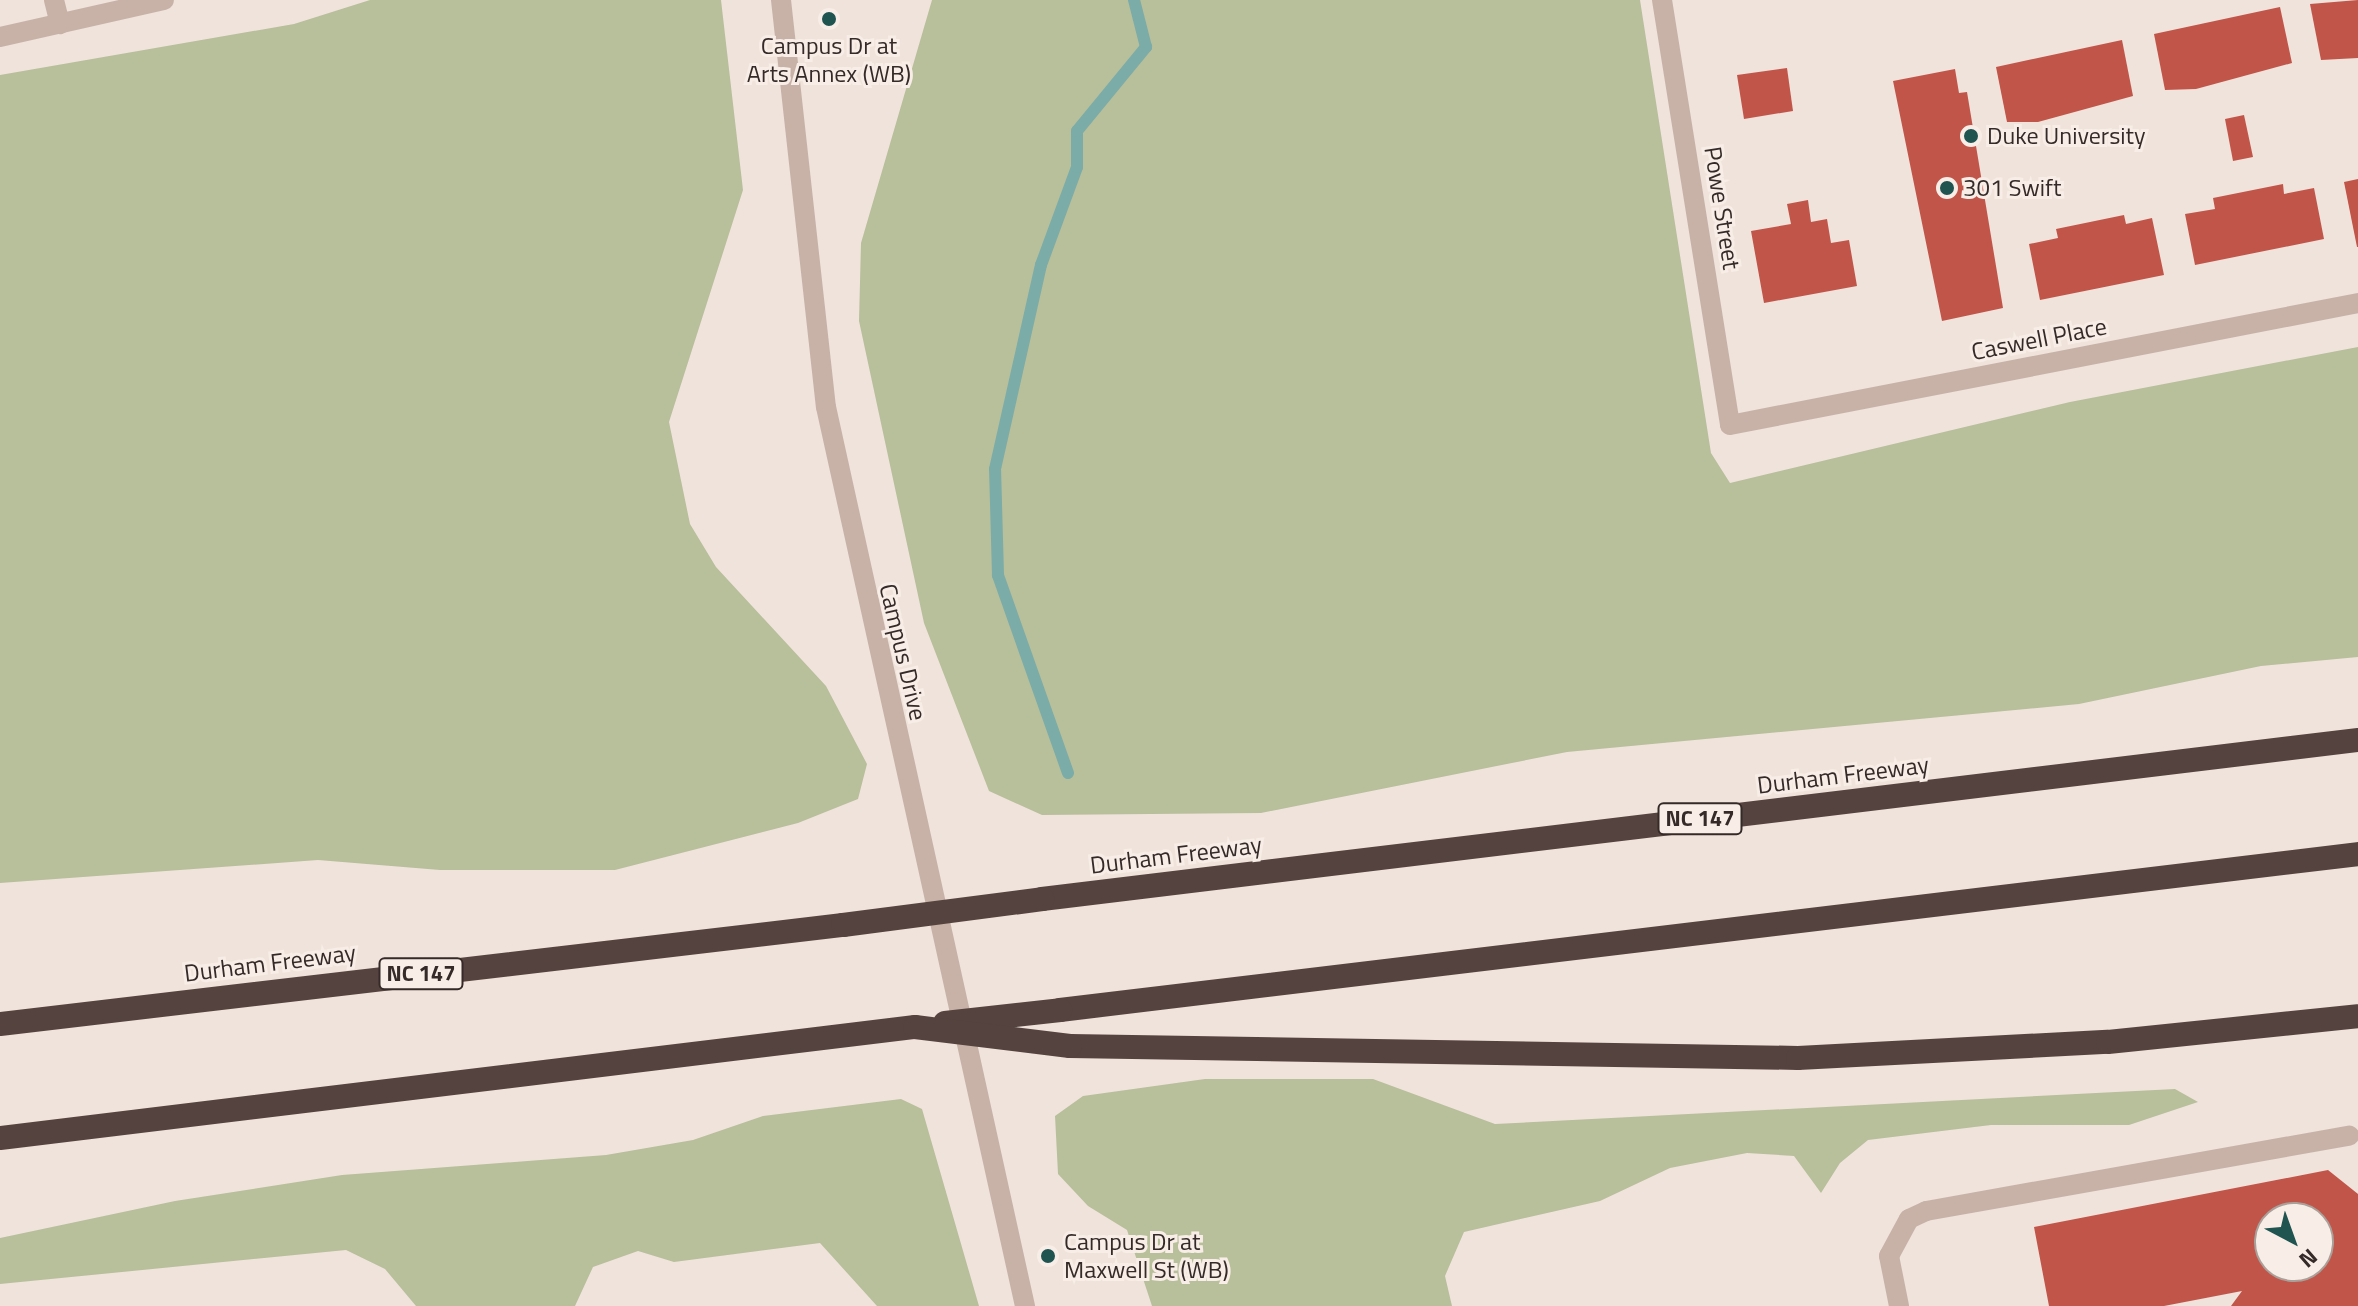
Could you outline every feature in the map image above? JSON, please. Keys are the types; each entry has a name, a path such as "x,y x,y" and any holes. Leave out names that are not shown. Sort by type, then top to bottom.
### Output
{"highway":[{"name":"Durham Freeway","path":"0,1024 843,925 2358,740"},
{"path":"0,1138 2358,854"},
{"path":"915,1027 1070,1046 1798,1058 2108,1042 2358,1016"}],"street":[{"path":"54,0 60,24"},
{"path":"0,37 164,0"},
{"name":"Campus Drive","path":"781,0 826,407 1025,1306"},
{"name":"Powe Street","path":"1662,0 1730,425"},
{"name":"Caswell Place","path":"1730,425 2358,303"},
{"path":"1899,1306 1889,1256 1909,1219 1926,1211 2349,1136"}],"green space":[{"path":"370,0 721,0 743,190 669,422 690,524 716,567 826,686 867,764 858,799 798,823 615,870 440,870 318,860 0,883 0,75 294,24"},
{"path":"932,0 1640,0 1711,453 1730,483 2070,402 2358,347 2358,657 2261,666 2079,704 1567,752 1261,813 1042,815 989,791 924,623 859,321 861,243"},
{"path":"1205,1079 1373,1079 1495,1124 2175,1089 2198,1102 2129,1125 1991,1125 1868,1140 1840,1163 1821,1193 1794,1156 1747,1153 1670,1168 1600,1201 1464,1232 1445,1276 1452,1306 1152,1306 1127,1230 1088,1206 1058,1174 1055,1116 1083,1096"},
{"path":"901,1099 922,1109 979,1306 877,1306 820,1243 674,1262 638,1251 593,1267 575,1306 416,1306 385,1269 346,1250 0,1284 0,1238 175,1201 342,1175 606,1155 693,1140 763,1116"}],"building":[{"path":"2358,0 2358,58 2321,60 2310,4"},
{"path":"2280,7 2292,63 2196,89 2165,90 2154,34"},
{"path":"2122,40 2133,96 2038,122 2007,122 1996,67"},
{"path":"1787,68 1793,111 1744,119 1737,75"},
{"name":"301 Swift","path":"1955,69 1959,93 1967,92 2003,308 1942,321 1893,81"},
{"path":"2244,115 2253,157 2233,161 2225,119"},
{"path":"2358,179 2358,247 2357,247 2344,182"},
{"path":"2283,184 2284,194 2314,188 2324,239 2195,265 2185,214 2215,209 2213,198"},
{"path":"1808,200 1811,222 1827,219 1831,243 1849,240 1857,286 1764,303 1751,231 1791,224 1787,204"},
{"path":"2124,215 2126,224 2152,218 2164,275 2040,300 2029,244 2058,238 2056,229"},
{"path":"2328,1170 2358,1194 2358,1306 2231,1306 2242,1291 2164,1306 2049,1306 2034,1227"}],"waterway":[{"path":"1068,773 998,575 995,469 1041,265 1077,167 1077,131 1146,47 1134,0"}],"place":[{"name":"Campus Dr at Arts Annex (WB)","path":"829,19"},
{"name":"Duke University","path":"1971,136"},
{"name":"301 Swift","path":"1947,188"},
{"name":"Campus Dr at Maxwell St (WB)","path":"1048,1256"}]}
